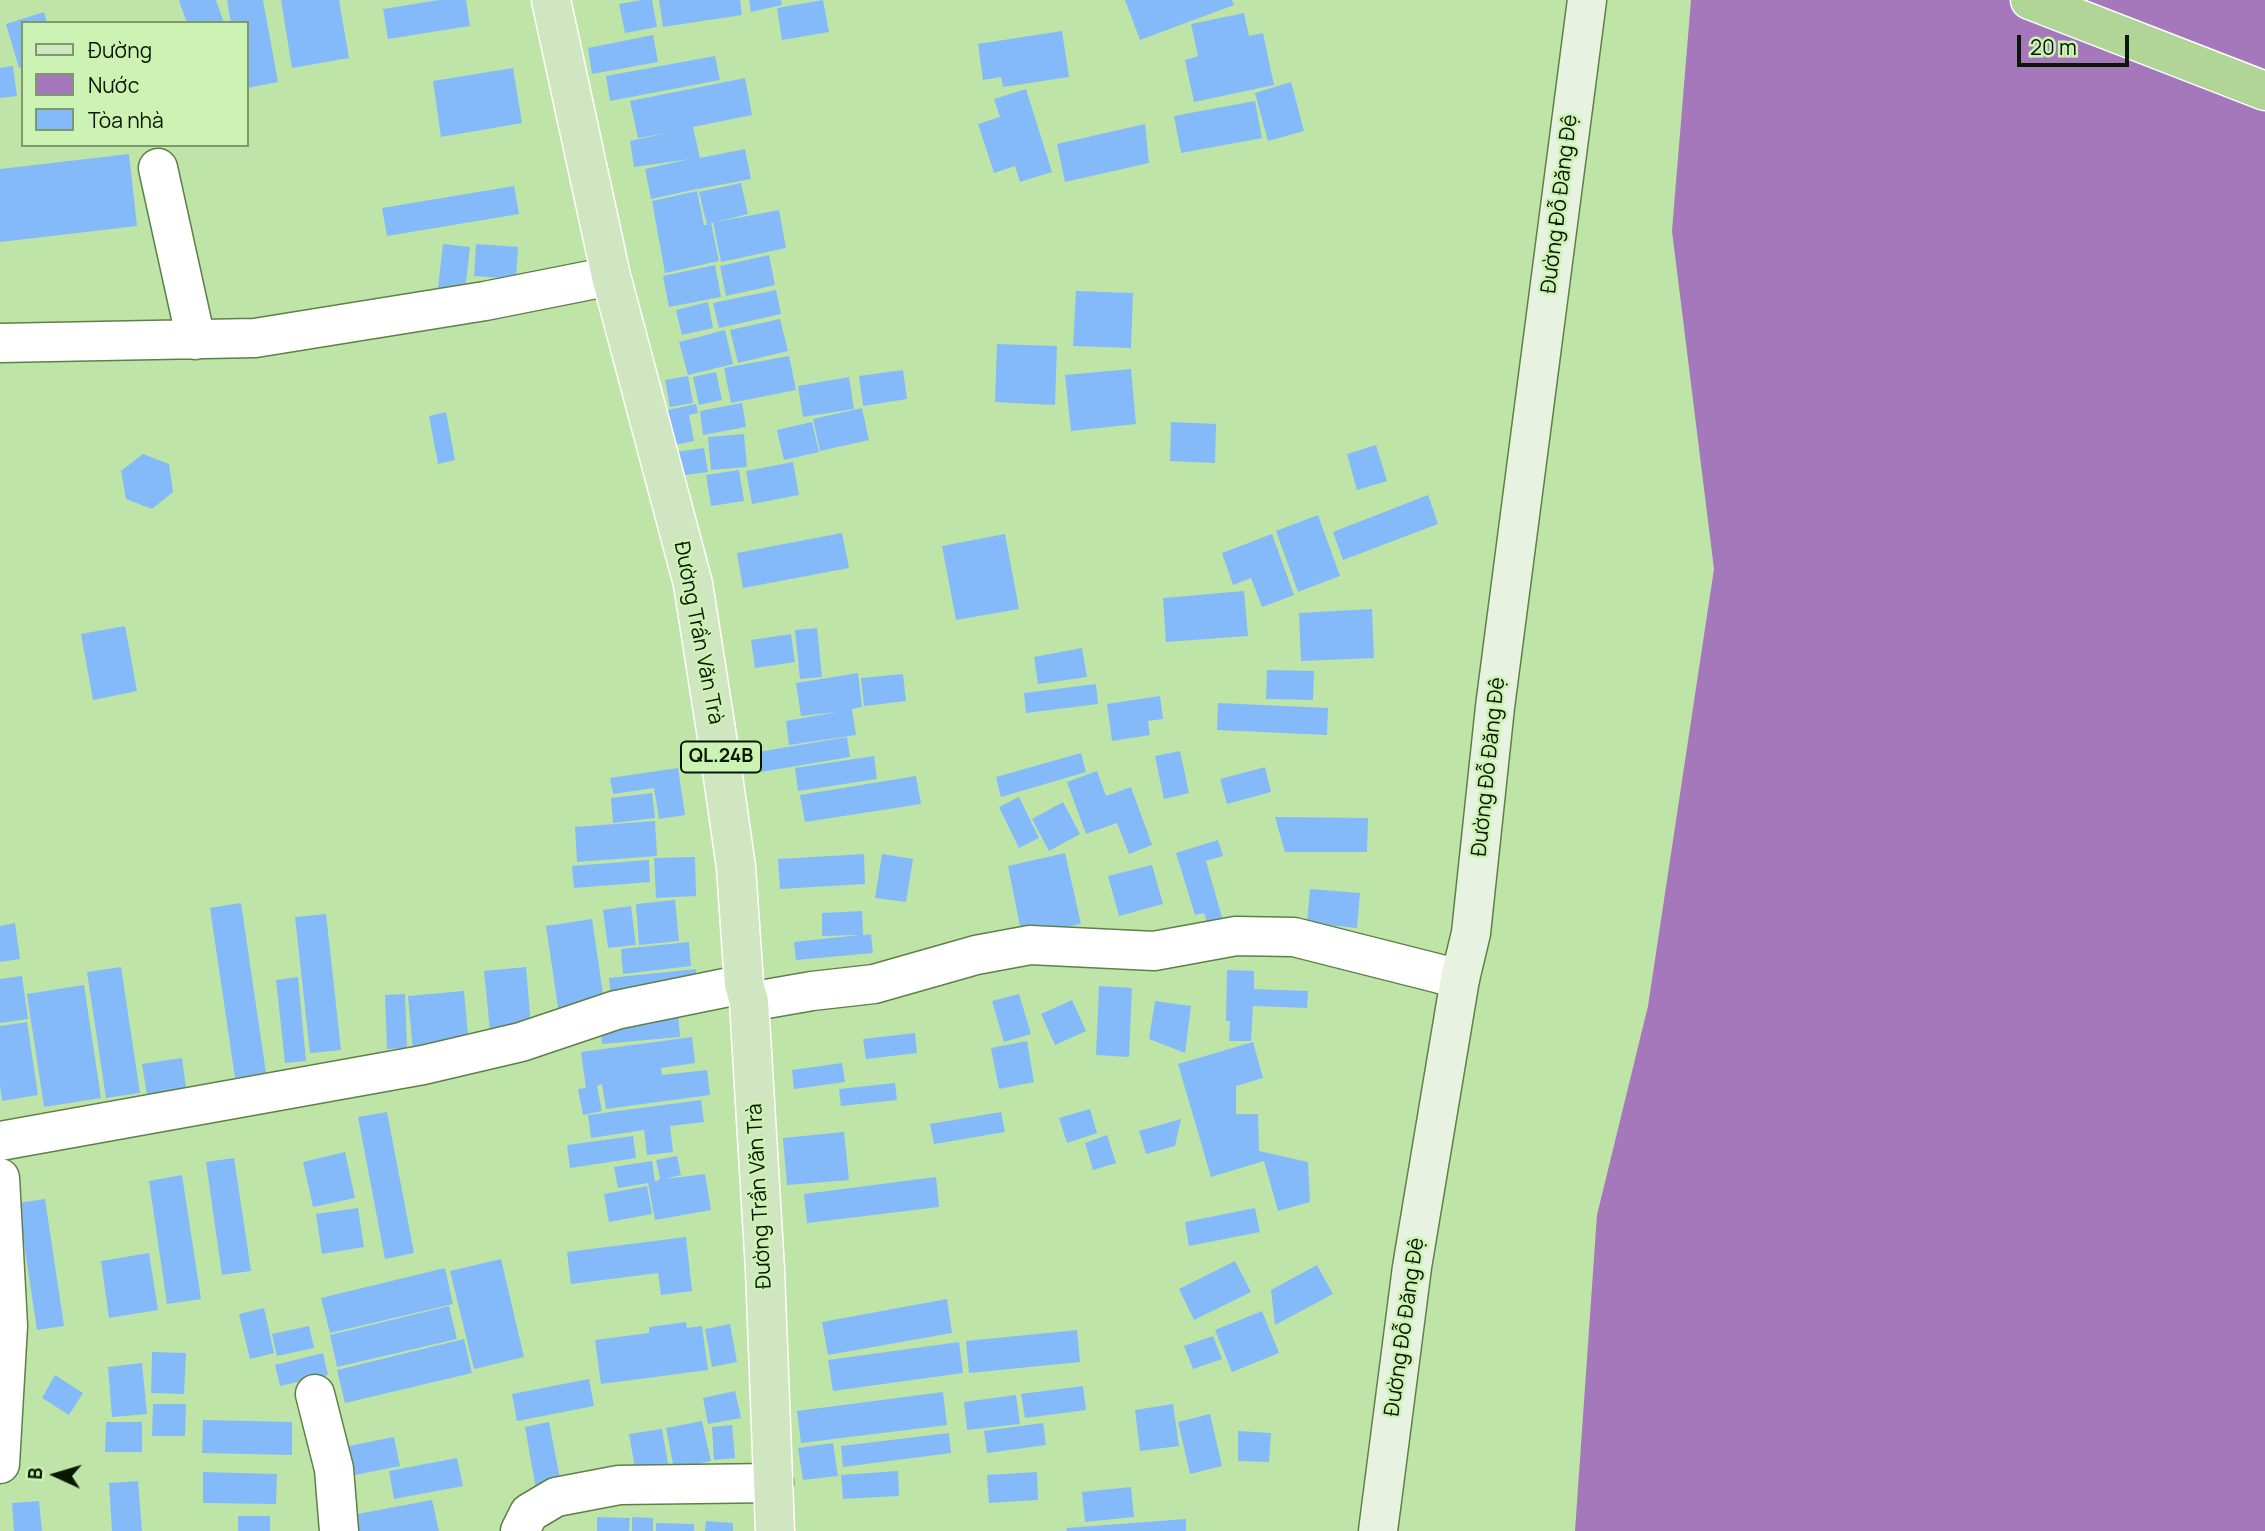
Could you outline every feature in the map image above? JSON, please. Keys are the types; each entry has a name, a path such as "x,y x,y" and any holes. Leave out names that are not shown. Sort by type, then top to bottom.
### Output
{"highway":[{"path":"2030,0 2265,91"}],"main road":[{"name":"Đường Trần Văn Trà","path":"551,0 611,276 693,584 736,867 746,993 775,1531"}],"street":[{"name":"Đường Đỗ Đăng Đệ","path":"1378,1531 1412,1267 1460,979 1471,933 1495,706 1587,0"},
{"path":"158,168 196,340"},
{"path":"0,343 269,336 485,302 611,276"},
{"path":"0,1141 424,1065 522,1042 616,1010 746,993 812,991 874,984 976,955 1030,945 1154,951 1236,936 1294,937 1460,979"},
{"path":"0,1178 8,1326 0,1464"},
{"path":"315,1394 334,1469 339,1531"},
{"path":"520,1531 529,1513 556,1497 620,1485 774,1483"}],"water":[{"path":"1691,0 2265,0 2265,1531 1575,1531 1597,1215 1648,1006 1714,569 1672,231"}],"building":[{"path":"216,0 223,21 186,21 179,1"},
{"path":"227,0 263,0 278,82 248,88 248,21 231,21"},
{"path":"281,0 339,0 349,58 292,68"},
{"path":"439,0 466,0 470,26 388,39 383,9"},
{"path":"652,0 657,27 625,33 619,4"},
{"path":"659,0 740,0 742,15 663,27"},
{"path":"749,0 781,0 782,5 751,12"},
{"path":"823,0 829,32 782,40 777,8"},
{"path":"1125,0 1232,0 1234,5 1140,40"},
{"path":"44,12 46,21 21,21 21,68 19,68 6,24"},
{"path":"1244,13 1249,36 1263,33 1274,85 1194,102 1185,60 1198,56 1191,24"},
{"path":"1062,31 1069,77 1003,87 1001,77 983,80 978,44"},
{"path":"653,35 658,62 592,74 588,48"},
{"path":"715,56 720,80 610,101 606,76"},
{"path":"13,66 17,96 0,98 0,68"},
{"path":"513,68 522,123 441,137 433,81"},
{"path":"745,78 752,115 693,127 700,158 745,149 751,179 651,199 645,169 690,159 634,167 630,141 667,133 638,138 630,101"},
{"path":"1291,82 1304,131 1268,141 1255,93"},
{"path":"1026,89 1052,172 1020,182 1015,166 994,173 978,124 1000,117 994,99"},
{"path":"1255,101 1262,138 1181,153 1174,116"},
{"path":"1145,124 1149,163 1065,182 1057,144"},
{"path":"129,154 137,226 0,242 0,169"},
{"path":"741,183 748,214 716,222 779,210 786,248 721,262 713,222 711,223 719,261 665,273 652,201 697,191 704,225 707,225 699,192"},
{"path":"514,186 519,214 387,236 382,208"},
{"path":"443,244 470,247 464,300 437,297"},
{"path":"476,244 518,247 516,279 474,276"},
{"path":"769,255 775,285 726,296 720,266"},
{"path":"715,265 721,297 669,307 663,276"},
{"path":"776,290 781,314 719,328 713,303"},
{"path":"1076,291 1133,293 1131,348 1073,346"},
{"path":"708,302 713,328 682,335 676,310"},
{"path":"780,319 788,351 738,363 730,330"},
{"path":"725,330 733,364 688,375 679,342"},
{"path":"997,344 1057,346 1055,405 995,402"},
{"path":"789,356 796,390 731,403 724,368"},
{"path":"1131,369 1136,424 1071,431 1065,375"},
{"path":"903,370 907,399 863,406 859,376"},
{"path":"716,372 722,400 699,405 693,377"},
{"path":"688,376 693,403 670,407 665,380"},
{"path":"849,377 854,409 803,417 798,386"},
{"path":"742,403 746,427 703,435 700,411"},
{"path":"696,404 698,413 689,415 694,441 670,446 663,411"},
{"path":"862,408 869,440 820,451 813,419"},
{"path":"446,412 455,460 438,464 429,416"},
{"path":"812,422 819,452 784,460 777,430"},
{"path":"1171,422 1216,424 1215,463 1170,461"},
{"path":"744,434 747,467 711,470 708,437"},
{"path":"1376,445 1387,481 1357,490 1347,454"},
{"path":"704,448 708,472 679,476 675,452"},
{"path":"143,454 169,464 173,492 152,509 126,499 121,471"},
{"path":"793,462 799,495 752,504 746,471"},
{"path":"739,470 744,501 711,506 706,475"},
{"path":"1428,495 1438,524 1343,560 1333,532"},
{"path":"1318,515 1340,576 1298,592 1276,531"},
{"path":"842,533 849,568 743,588 737,553"},
{"path":"1005,534 1019,609 956,620 942,546"},
{"path":"1272,534 1294,595 1262,607 1251,578 1233,585 1222,553"},
{"path":"1244,591 1248,636 1166,642 1163,598"},
{"path":"1372,609 1374,658 1301,661 1299,613"},
{"path":"125,626 137,691 93,700 81,634"},
{"path":"817,628 822,677 800,679 795,630"},
{"path":"791,634 795,662 755,668 751,640"},
{"path":"1082,648 1087,677 1038,684 1034,657"},
{"path":"1267,670 1314,671 1313,700 1266,699"},
{"path":"858,673 862,707 852,709 856,735 789,745 786,721 837,712 801,716 796,683"},
{"path":"903,674 906,701 864,706 861,678"},
{"path":"1096,684 1098,704 1026,713 1024,693"},
{"path":"1160,696 1163,719 1148,721 1150,735 1112,741 1107,704"},
{"path":"1218,703 1328,708 1327,735 1217,730"},
{"path":"847,737 850,757 761,772 758,752"},
{"path":"1180,751 1189,793 1164,799 1155,756"},
{"path":"1081,753 1086,772 1001,797 996,777"},
{"path":"874,756 877,779 798,791 795,768"},
{"path":"1265,767 1271,792 1227,804 1220,779"},
{"path":"678,768 685,815 659,819 654,788 613,794 610,778"},
{"path":"1097,771 1106,796 1131,787 1152,845 1129,854 1117,823 1086,834 1067,782"},
{"path":"916,776 921,804 805,822 800,795"},
{"path":"652,793 655,818 613,823 611,798"},
{"path":"1019,797 1039,838 1019,848 999,807"},
{"path":"1063,802 1080,834 1049,851 1032,819"},
{"path":"1275,817 1368,818 1367,852 1285,852"},
{"path":"655,821 657,856 577,862 575,827"},
{"path":"1218,840 1223,856 1206,861 1225,928 1210,932 1204,913 1195,915 1176,853"},
{"path":"1065,853 1081,924 1022,936 1008,866"},
{"path":"864,854 865,884 780,889 778,859"},
{"path":"882,854 913,859 906,902 875,898"},
{"path":"695,857 696,896 656,898 654,858"},
{"path":"649,860 650,882 574,888 572,866"},
{"path":"1152,865 1163,904 1119,916 1108,876"},
{"path":"1310,889 1360,893 1357,928 1307,923"},
{"path":"675,900 679,941 639,945 636,904"},
{"path":"241,903 266,1073 235,1078 210,908"},
{"path":"631,906 636,945 608,948 603,910"},
{"path":"862,911 863,935 871,934 873,953 796,960 794,942 859,935 822,936 822,913"},
{"path":"326,914 341,1050 310,1053 295,917"},
{"path":"592,919 605,1007 559,1014 546,926"},
{"path":"15,923 20,959 0,962 0,926"},
{"path":"689,942 691,966 623,974 621,949"},
{"path":"121,967 140,1093 106,1098 87,972"},
{"path":"526,967 531,1027 490,1031 484,971"},
{"path":"696,969 697,989 611,998 609,978"},
{"path":"1227,970 1254,971 1254,989 1308,991 1307,1008 1253,1006 1251,1041 1229,1041 1230,1021 1226,1021"},
{"path":"22,976 28,1019 0,1023 0,979"},
{"path":"298,977 306,1061 285,1063 276,980"},
{"path":"84,985 101,1098 44,1107 27,994"},
{"path":"1099,986 1132,988 1129,1057 1096,1055"},
{"path":"464,991 469,1046 413,1051 408,996"},
{"path":"405,994 407,1048 387,1049 385,995"},
{"path":"1019,994 1031,1034 1004,1042 992,1001"},
{"path":"1072,1000 1086,1031 1055,1045 1041,1014"},
{"path":"1155,1001 1191,1006 1185,1053 1149,1039"},
{"path":"678,1012 680,1037 602,1044 600,1020"},
{"path":"27,1022 38,1095 2,1101 0,1026"},
{"path":"915,1033 917,1053 866,1059 863,1039"},
{"path":"692,1037 695,1063 661,1068 662,1075 707,1070 710,1095 606,1109 602,1084 597,1086 602,1111 583,1115 578,1089 586,1088 581,1052"},
{"path":"1027,1041 1034,1082 999,1089 991,1048"},
{"path":"1253,1042 1263,1078 1236,1086 1236,1114 1258,1114 1259,1151 1308,1162 1310,1202 1278,1211 1264,1161 1211,1177 1178,1064"},
{"path":"182,1058 187,1094 148,1101 142,1064"},
{"path":"842,1063 845,1082 794,1089 792,1070"},
{"path":"895,1083 897,1100 841,1106 839,1089"},
{"path":"701,1100 704,1122 670,1126 673,1152 647,1155 644,1130 591,1138 588,1115"},
{"path":"1090,1109 1097,1133 1067,1143 1059,1118"},
{"path":"387,1112 414,1253 385,1259 358,1117"},
{"path":"1001,1112 1005,1132 934,1144 930,1124"},
{"path":"1181,1119 1175,1146 1146,1154 1139,1131"},
{"path":"844,1132 849,1180 787,1185 783,1138"},
{"path":"1107,1135 1116,1163 1093,1170 1085,1143"},
{"path":"633,1136 636,1158 570,1168 567,1145"},
{"path":"345,1152 355,1198 313,1207 303,1162"},
{"path":"677,1156 681,1175 665,1179 705,1174 711,1210 655,1220 648,1183 618,1188 614,1167 652,1161 655,1182 660,1179 656,1160"},
{"path":"234,1158 251,1271 222,1275 206,1162"},
{"path":"182,1175 201,1299 167,1304 149,1181"},
{"path":"936,1177 939,1207 807,1223 804,1194"},
{"path":"647,1186 652,1214 609,1222 604,1194"},
{"path":"45,1199 64,1326 37,1330 18,1203"},
{"path":"358,1208 364,1247 322,1254 316,1214"},
{"path":"1255,1208 1260,1232 1189,1246 1185,1222"},
{"path":"686,1237 692,1291 661,1295 658,1273 571,1284 567,1252"},
{"path":"149,1253 158,1310 109,1318 101,1261"},
{"path":"501,1259 524,1357 474,1369 450,1271"},
{"path":"1235,1261 1251,1292 1194,1320 1179,1289"},
{"path":"1317,1265 1333,1294 1275,1325 1271,1290"},
{"path":"445,1268 453,1304 330,1333 321,1298"},
{"path":"947,1299 952,1333 828,1355 822,1322"},
{"path":"449,1306 457,1339 337,1367 330,1335"},
{"path":"264,1308 274,1353 250,1359 239,1314"},
{"path":"1262,1311 1279,1353 1232,1372 1215,1330"},
{"path":"686,1322 687,1328 702,1326 708,1370 601,1384 595,1340 649,1333 649,1327"},
{"path":"730,1324 737,1362 712,1367 705,1329"},
{"path":"309,1326 314,1348 277,1356 272,1334"},
{"path":"1077,1330 1080,1362 969,1373 966,1341"},
{"path":"1213,1336 1222,1359 1193,1369 1184,1346"},
{"path":"464,1339 472,1373 345,1403 337,1370"},
{"path":"959,1342 963,1373 833,1391 828,1360"},
{"path":"152,1352 186,1353 184,1394 151,1393"},
{"path":"323,1353 328,1375 280,1386 275,1365"},
{"path":"142,1363 147,1414 112,1417 108,1367"},
{"path":"55,1375 83,1393 69,1415 42,1398"},
{"path":"589,1379 594,1406 517,1421 512,1394"},
{"path":"1083,1386 1086,1410 1025,1418 1021,1394"},
{"path":"735,1391 741,1418 708,1424 703,1398"},
{"path":"943,1392 947,1425 801,1443 797,1411"},
{"path":"1016,1395 1020,1424 967,1430 964,1402"},
{"path":"153,1404 186,1404 185,1436 152,1436"},
{"path":"1173,1404 1179,1446 1140,1451 1135,1410"},
{"path":"1210,1414 1222,1466 1190,1474 1178,1422"},
{"path":"203,1420 292,1422 292,1455 202,1453"},
{"path":"702,1421 711,1461 674,1469 666,1428"},
{"path":"106,1422 142,1422 142,1452 105,1452"},
{"path":"549,1422 561,1484 536,1489 525,1427"},
{"path":"1043,1423 1046,1445 987,1453 984,1431"},
{"path":"732,1425 735,1458 714,1460 712,1427"},
{"path":"662,1429 669,1469 636,1474 629,1434"},
{"path":"1238,1431 1271,1433 1269,1462 1238,1461"},
{"path":"949,1433 951,1453 843,1467 841,1446"},
{"path":"394,1437 400,1466 345,1477 339,1448"},
{"path":"833,1443 838,1476 803,1480 798,1448"},
{"path":"457,1458 463,1486 394,1499 389,1471"},
{"path":"898,1471 899,1496 843,1499 841,1475"},
{"path":"203,1472 277,1474 276,1504 203,1503"},
{"path":"1037,1472 1038,1500 989,1503 987,1475"},
{"path":"138,1481 142,1531 112,1531 109,1483"},
{"path":"1131,1487 1134,1517 1085,1522 1082,1492"},
{"path":"432,1500 439,1531 355,1531 352,1515"},
{"path":"39,1501 42,1531 14,1531 12,1503"},
{"path":"238,1516 270,1516 270,1531 238,1531"},
{"path":"597,1517 630,1518 629,1531 597,1531"},
{"path":"632,1517 653,1518 653,1531 632,1531"},
{"path":"1186,1519 1186,1531 1067,1531 1066,1528"},
{"path":"706,1521 733,1523 733,1531 705,1531"},
{"path":"656,1523 694,1524 694,1531 656,1531"}]}
